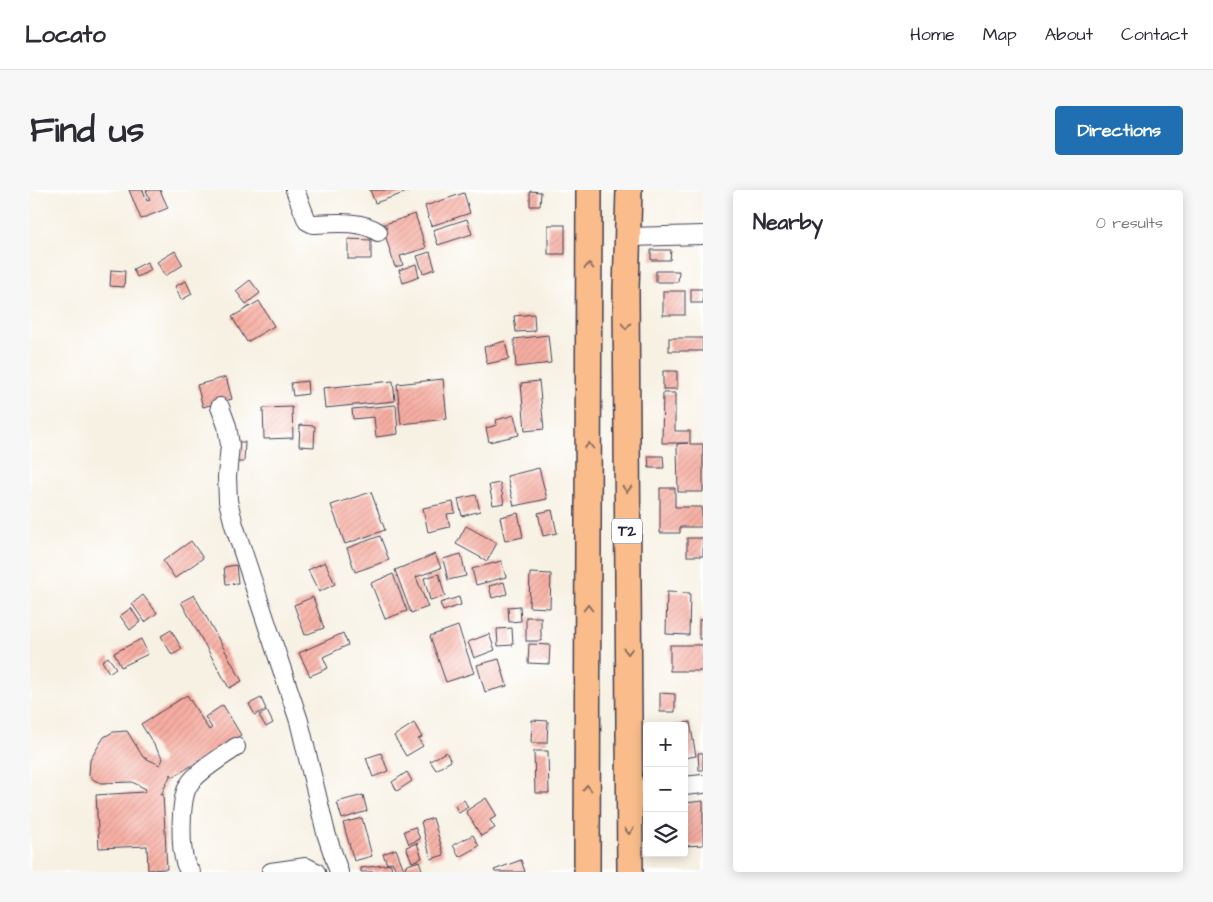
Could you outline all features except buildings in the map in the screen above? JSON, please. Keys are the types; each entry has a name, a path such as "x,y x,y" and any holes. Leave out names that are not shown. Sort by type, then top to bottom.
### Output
{"highway":[{"name":"T2","path":"586,872 589,190"},
{"name":"T2","path":"629,190 626,290 638,790 630,872"},
{"path":"589,292 626,290"}],"street":[{"path":"295,190 307,221 313,224 360,225 378,232"},
{"path":"629,237 703,235"},
{"path":"220,407 227,426 230,445 227,477 228,501 234,525 299,721 326,833 339,872"},
{"path":"191,872 185,865 182,848 183,799 188,786 195,777 236,748"},
{"path":"688,786 703,784"},
{"path":"271,872 306,867 316,872"}]}
